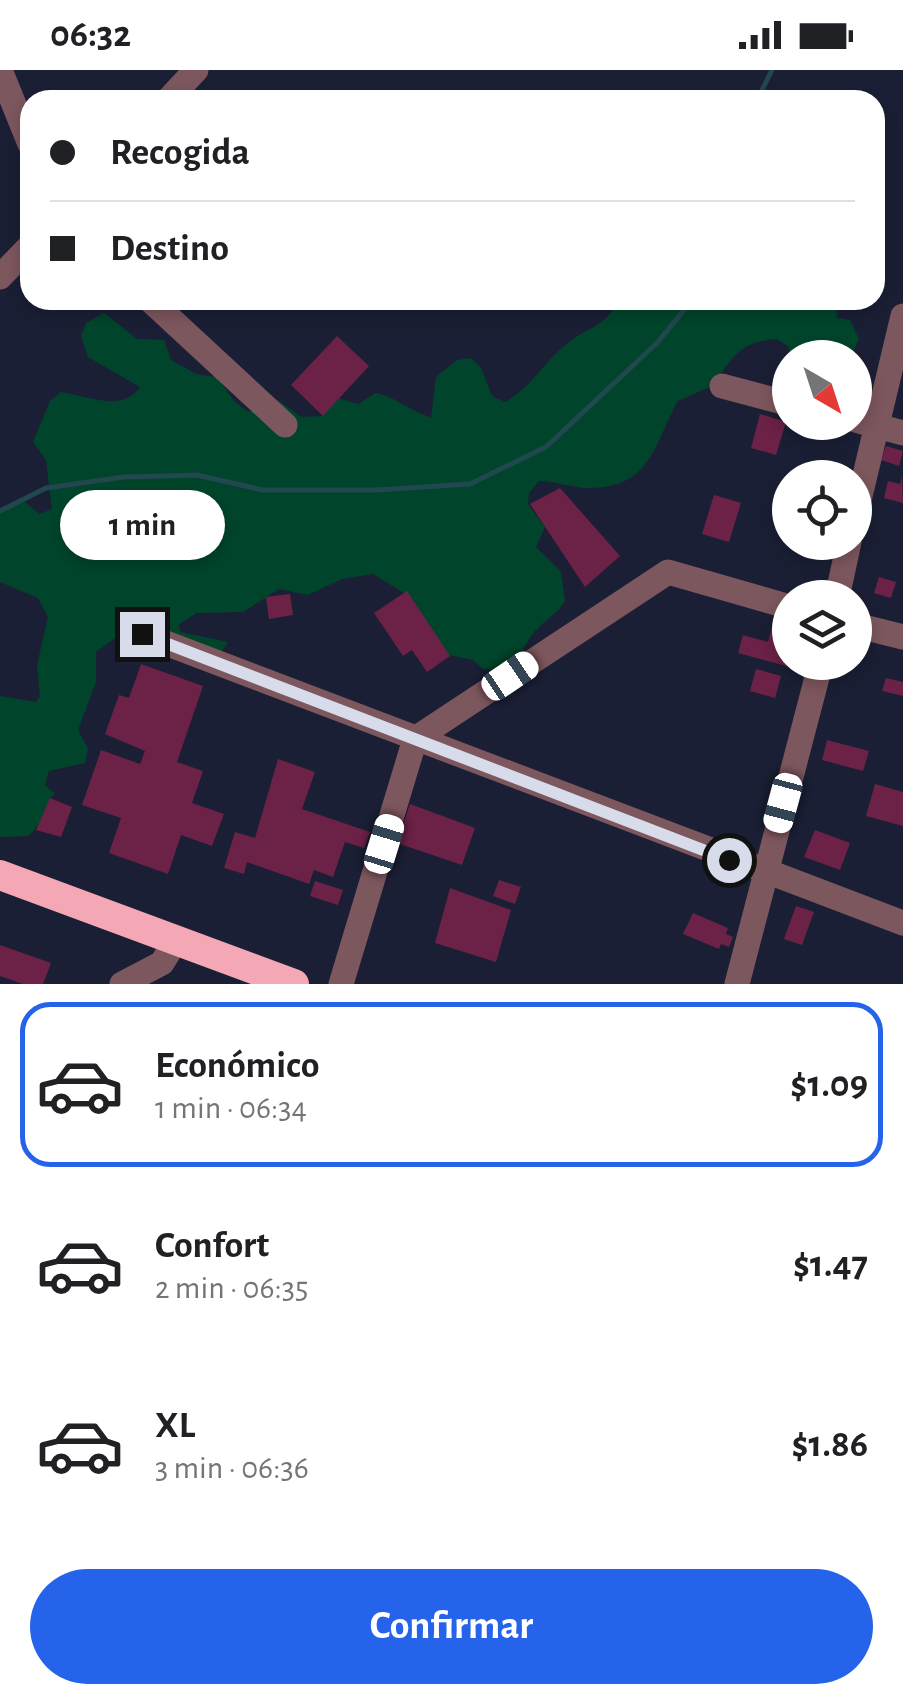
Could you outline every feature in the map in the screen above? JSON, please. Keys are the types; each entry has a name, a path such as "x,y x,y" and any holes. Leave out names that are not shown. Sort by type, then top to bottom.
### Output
{"highway":[{"path":"0,876 294,984"}],"street":[{"path":"0,70 20,119"},
{"path":"177,90 196,70"},
{"path":"0,277 20,256"},
{"path":"161,310 284,425"},
{"path":"872,403 903,316"},
{"path":"722,386 772,399"},
{"path":"872,425 903,433"},
{"path":"342,984 415,738 668,572 772,602"},
{"path":"872,630 903,638"},
{"path":"142,634 764,874 903,923"},
{"path":"736,984 816,680"},
{"path":"122,984 162,963 176,940"}],"green space":[{"path":"612,310 837,310 837,318 850,320 859,339 777,339 753,344 731,360 712,386 678,401 655,449 637,473 607,486 585,488 539,481 529,493 528,504 545,527 536,547 561,572 565,601 507,667 483,669 473,660 445,654 412,598 373,574 342,579 308,595 279,589 243,612 197,613 178,625 181,632 228,642 220,654 137,622 96,652 96,682 78,730 88,749 85,763 49,771 45,785 55,794 50,798 47,814 29,836 0,837 0,696 36,702 40,696 37,665 48,617 38,598 0,582 0,511 23,501 40,514 52,509 46,460 33,442 50,401 61,392 114,401 133,395 140,387 88,357 81,336 86,323 104,313 137,339 164,340 171,360 196,374 217,377 234,401 248,412 278,400 301,417 323,416 338,398 358,404 376,393 431,418 436,377 457,360 471,358 481,368 492,396 505,402 522,391 562,348"}],"building":[{"path":"337,336 369,366 323,416 291,385"},
{"path":"760,414 772,418 772,440 781,440 776,455 751,448"},
{"path":"886,446 903,451 899,466 881,460"},
{"path":"902,477 903,503 884,498 888,481 900,484"},
{"path":"560,488 620,556 585,587 530,504"},
{"path":"714,495 741,503 729,542 702,534"},
{"path":"879,577 896,582 891,598 874,593"},
{"path":"407,591 450,656 427,672 412,650 403,656 374,613"},
{"path":"290,594 293,615 269,619 266,597"},
{"path":"772,627 772,662 738,653 743,635 768,642"},
{"path":"141,664 203,686 177,762 203,771 192,803 224,814 212,846 181,835 168,874 109,853 121,818 82,805 101,750 140,764 145,751 105,734 119,695 129,698"},
{"path":"756,669 772,673 772,680 780,680 775,698 750,691"},
{"path":"886,678 903,682 903,696 882,691"},
{"path":"827,740 869,751 863,771 822,760"},
{"path":"278,759 315,772 302,809 370,832 364,848 345,842 333,877 314,870 309,884 247,862 244,874 224,868 235,832 255,838"},
{"path":"875,784 903,792 903,826 866,816"},
{"path":"50,798 72,807 61,837 36,830"},
{"path":"410,804 475,828 462,865 397,843"},
{"path":"815,830 850,843 840,870 804,857"},
{"path":"499,880 521,887 515,904 493,896"},
{"path":"315,881 343,890 338,905 310,896"},
{"path":"450,888 511,910 496,962 435,943"},
{"path":"796,906 814,912 802,945 784,939"},
{"path":"693,913 728,928 726,934 733,937 729,947 721,944 719,949 683,934"},
{"path":"0,945 51,963 43,984 23,984 0,976"}],"waterway":[{"path":"762,90 772,70"},
{"path":"0,511 46,488 124,477 197,475 263,490 377,490 470,484 546,447 658,342 684,310"}],"route":[{"path":"142,634 729,860"}]}
